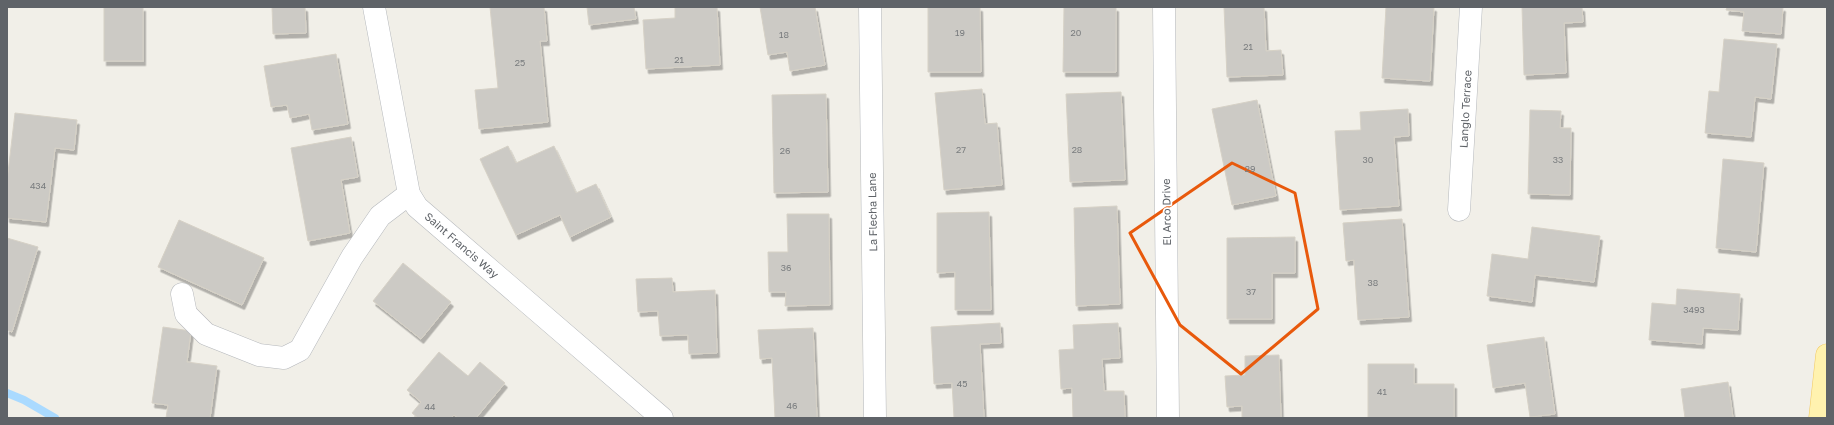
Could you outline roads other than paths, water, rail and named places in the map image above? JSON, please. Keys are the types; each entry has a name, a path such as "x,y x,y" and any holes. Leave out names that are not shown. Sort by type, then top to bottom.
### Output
{"main road":[{"path":"1820,418 1827,355"}],"street":[{"name":"Saint Francis Way","path":"374,7 409,194 417,207 662,418"},
{"name":"La Flecha Lane","path":"870,7 875,418"},
{"name":"El Arco Drive","path":"1164,7 1168,418"},
{"name":"Langlo Terrace","path":"1459,210 1471,7"},
{"path":"182,294 186,314 206,334 259,355 284,358 300,350 352,257 380,216 409,194"}],"waterway":[{"path":"7,393 24,400 55,418"}]}
